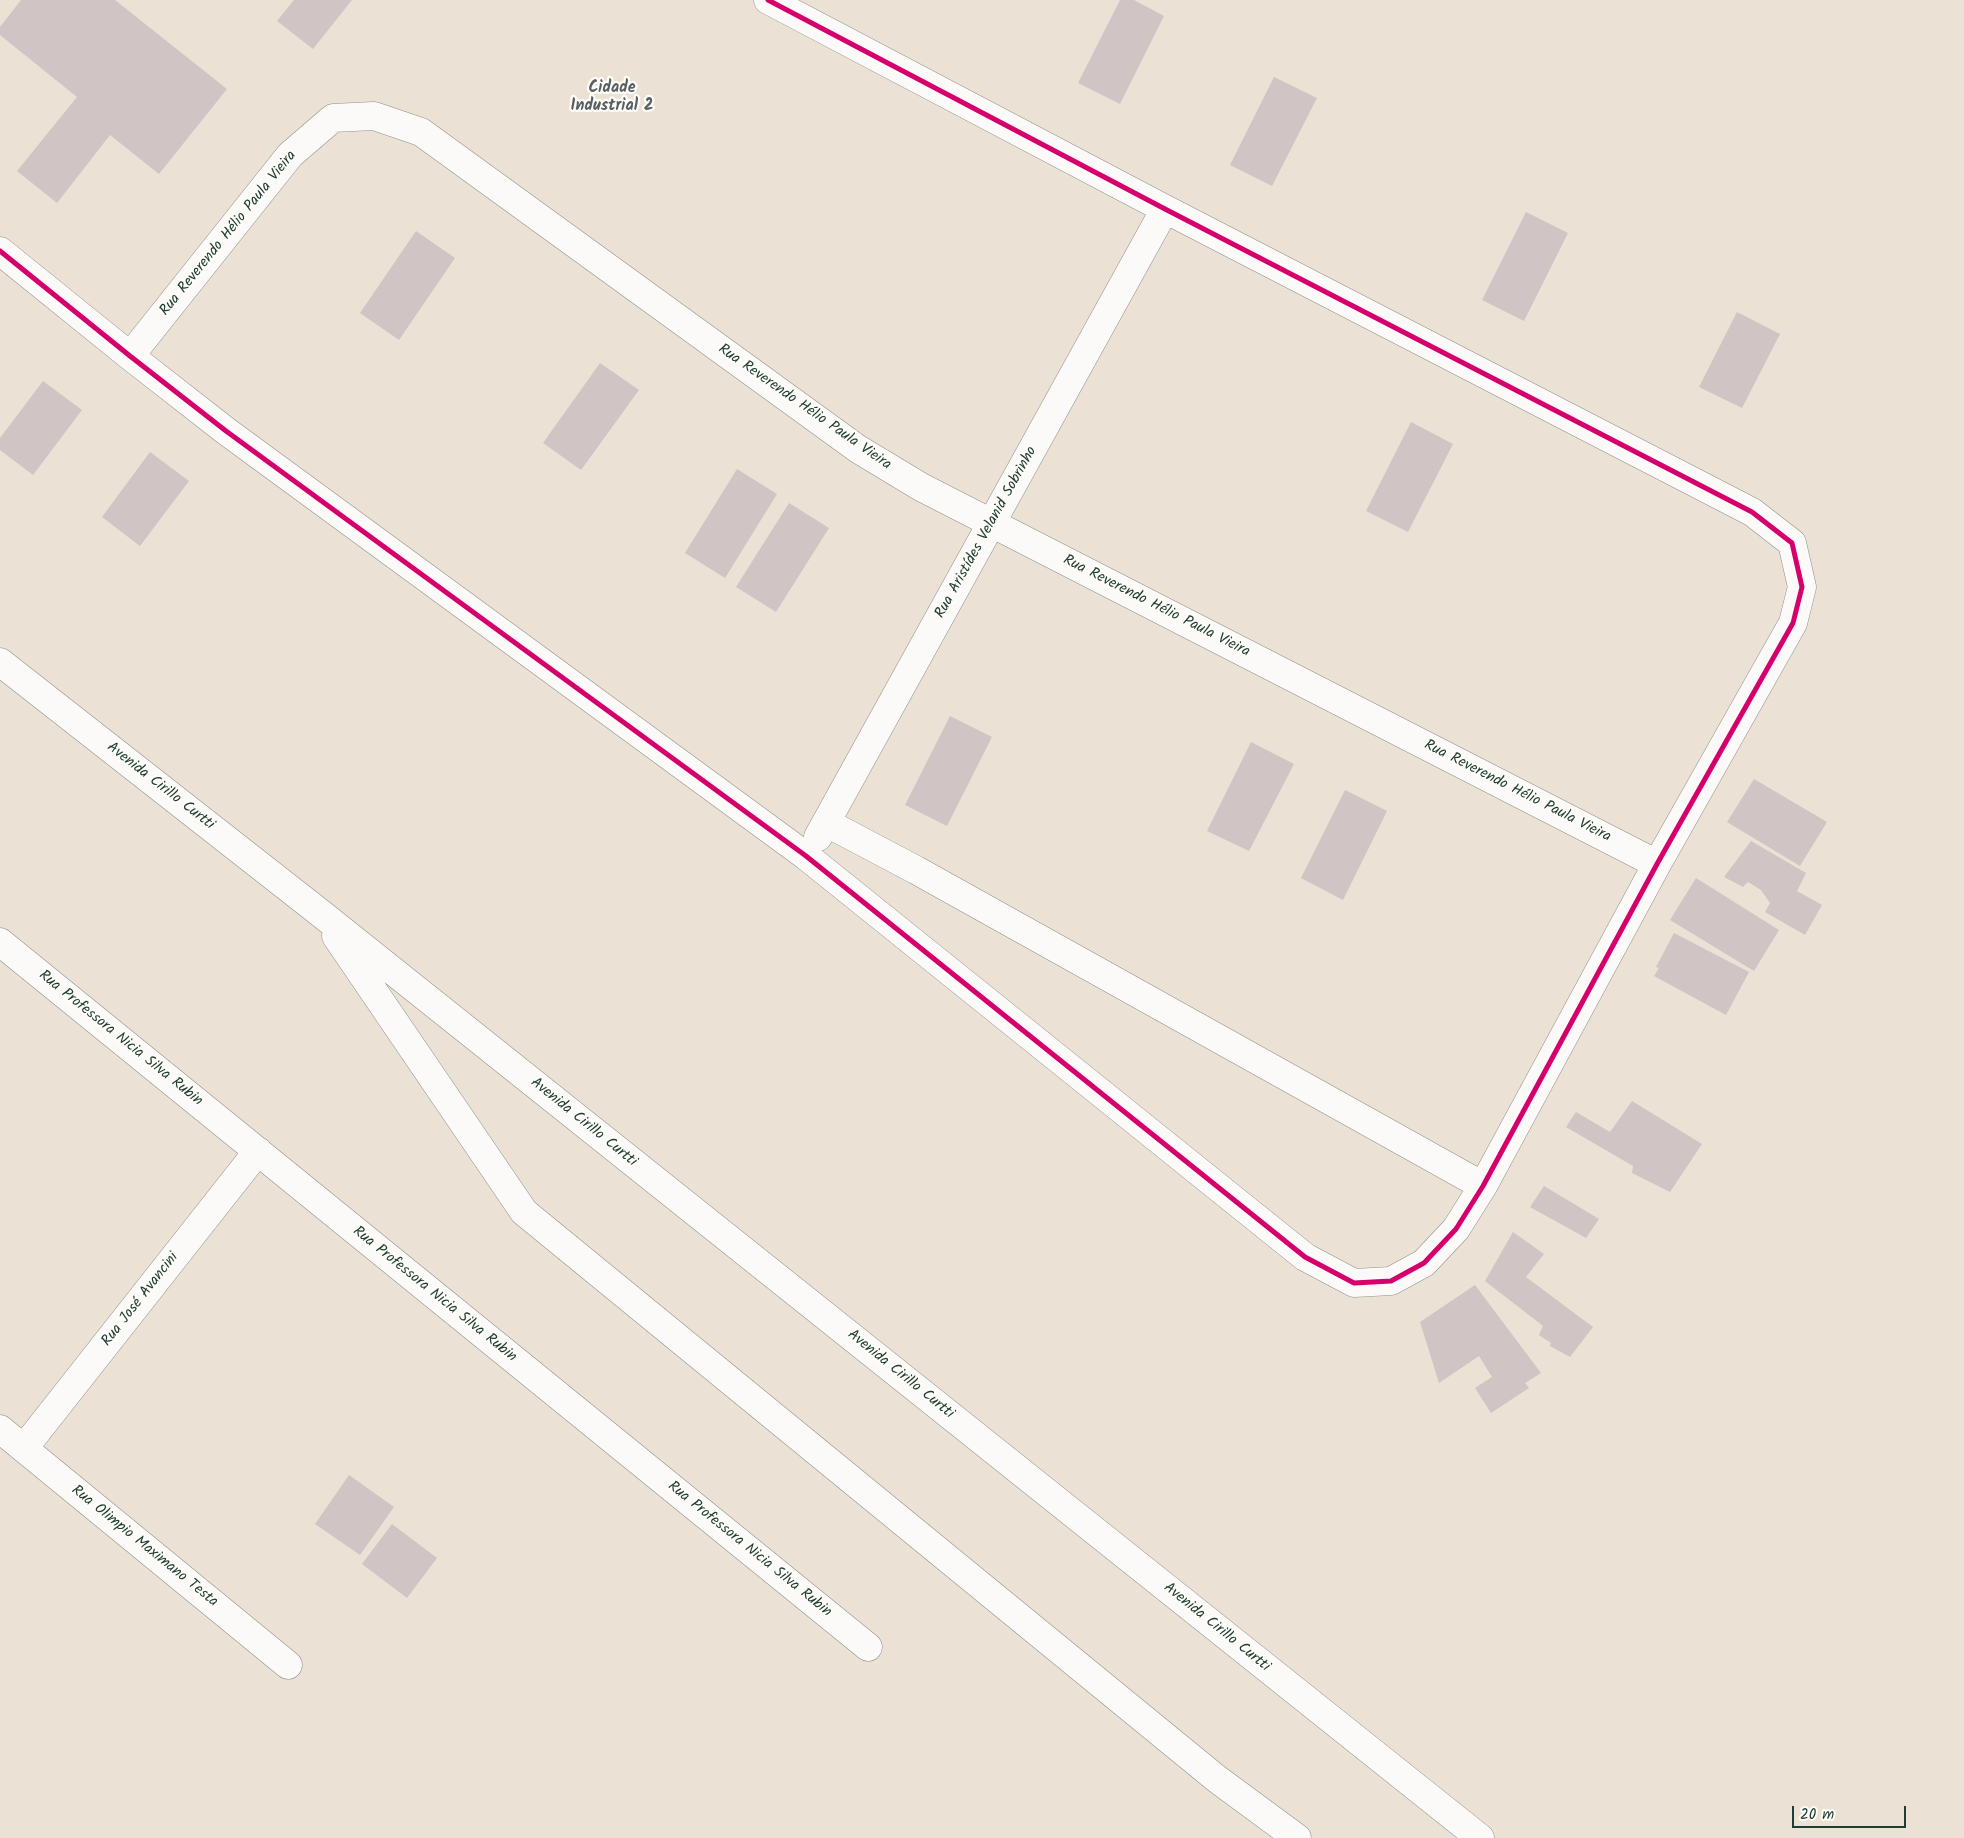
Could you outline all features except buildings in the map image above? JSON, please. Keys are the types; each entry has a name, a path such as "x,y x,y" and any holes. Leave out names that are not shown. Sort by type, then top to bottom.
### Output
{"street":[{"path":"0,251 226,431 806,856 1305,1257 1354,1283 1392,1281 1424,1263 1456,1230 1482,1186 1657,864 1793,623 1802,587 1792,543 1752,512 1165,209 768,0"},
{"name":"Rua Reverendo Hélio Paula Vieira","path":"130,356 290,155 333,118 374,116 421,132 858,449 921,487 1657,864"},
{"name":"Rua Aristídes Velanid Sobrinho","path":"806,856 827,823 1165,209"},
{"name":"Avenida Cirillo Curtti","path":"0,662 319,912 1480,1838"},
{"path":"827,823 916,870 1482,1186"},
{"name":"Avenida Cirillo Curtti","path":"319,912 524,1212 1202,1766 1297,1838"},
{"name":"Rua Professora Nicia Silva Rubin","path":"0,942 868,1647"},
{"name":"Rua José Avancini","path":"24,1448 258,1151"},
{"name":"Rua Olimpio Maximano Testa","path":"0,1428 288,1665"}],"cycle path":[{"path":"0,251 226,431 806,856 1305,1257 1354,1283 1391,1281 1424,1263 1456,1229 1483,1186 1657,864 1793,623 1802,587 1792,543 1752,512 1165,209 768,0"}],"district":[{"name":"Cidade Industrial 2","path":"612,98"}]}
